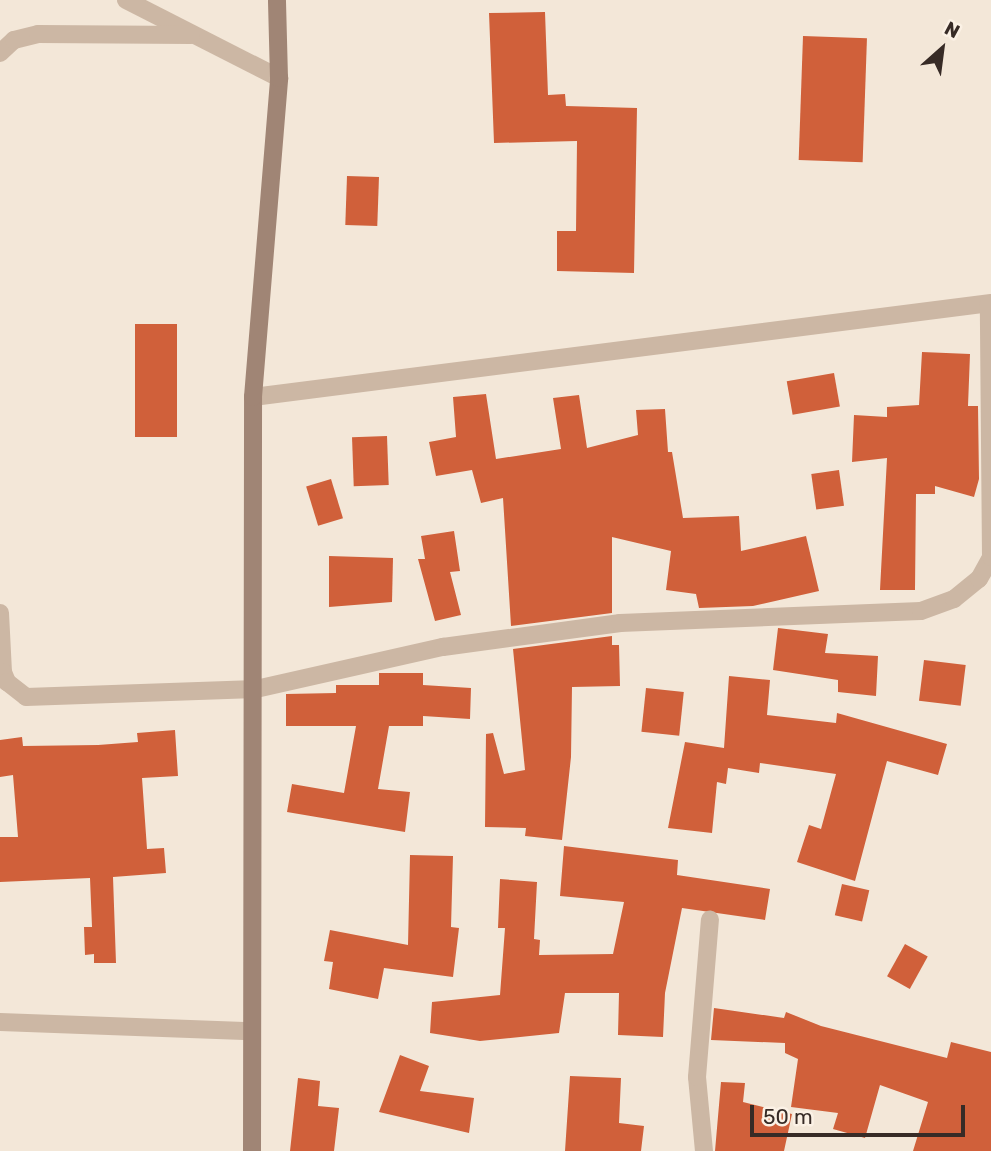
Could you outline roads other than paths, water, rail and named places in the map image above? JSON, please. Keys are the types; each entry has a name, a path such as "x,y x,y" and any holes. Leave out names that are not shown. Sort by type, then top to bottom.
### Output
{"main road":[{"path":"252,1151 256,690 253,397 279,78 277,0"}],"street":[{"path":"126,0 279,78"},
{"path":"0,53 14,40 38,34 191,35"},
{"path":"0,613 3,672 7,682 26,697 256,690 443,647 620,623 921,611 954,599 979,579 991,557 990,304 253,397"},
{"path":"704,1151 697,1077 710,920"},
{"path":"0,1022 251,1031"}]}
